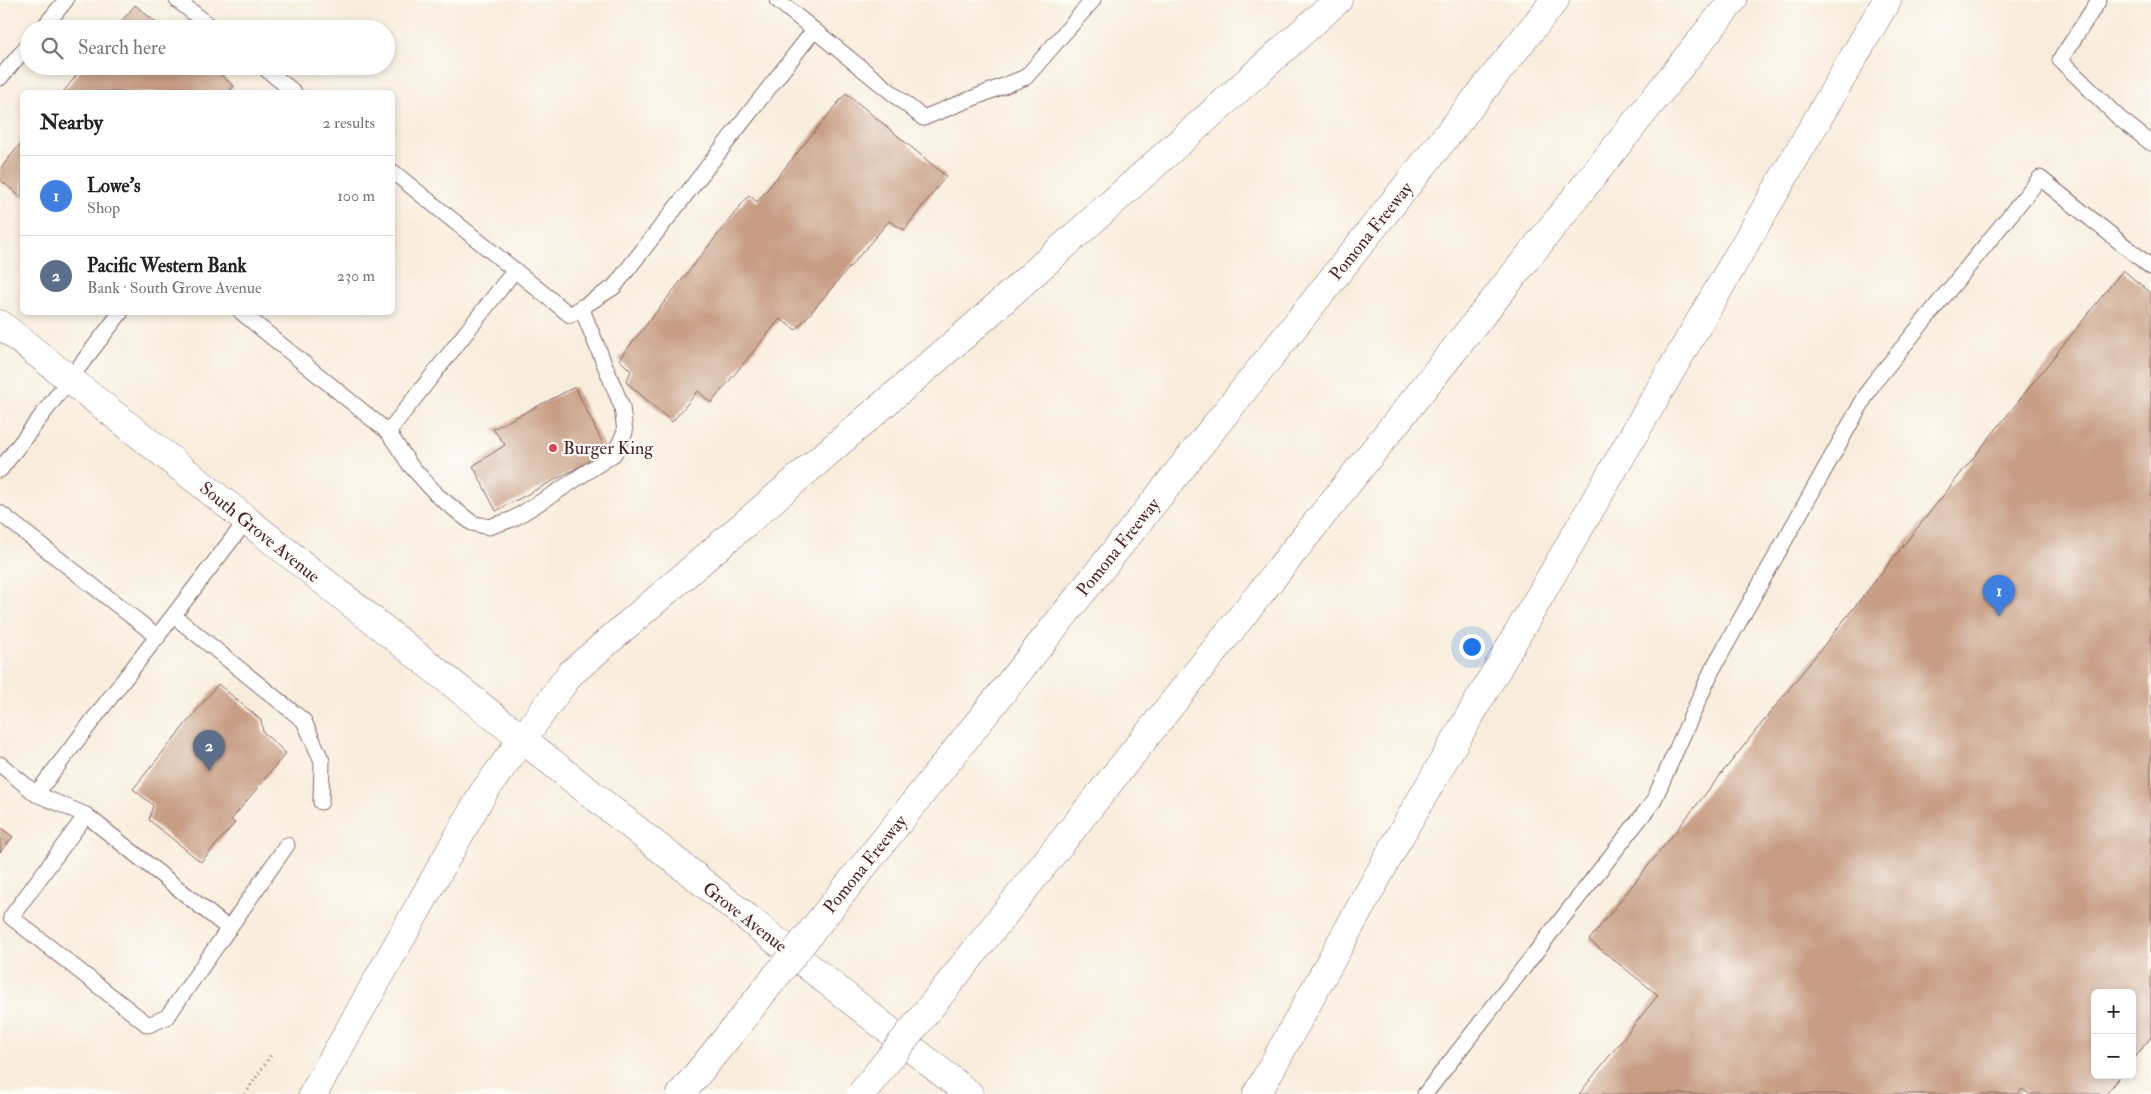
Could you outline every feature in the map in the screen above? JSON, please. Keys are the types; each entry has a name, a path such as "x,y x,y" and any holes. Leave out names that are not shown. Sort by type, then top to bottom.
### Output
{"main road":[{"path":"313,1094 483,793 570,674 968,332 1338,0"},
{"name":"Pomona Freeway","path":"681,1094 1555,0"},
{"path":"861,1094 1733,0"},
{"path":"1257,1094 1406,828 1887,0"},
{"name":"South Grove Avenue","path":"0,324 521,740"},
{"name":"Grove Avenue","path":"521,740 969,1094"}],"lane":[{"path":"49,20 66,0"},
{"path":"178,0 203,20"},
{"path":"777,0 923,118 1026,77 1093,0"},
{"path":"2100,0 2060,60 2119,118 2151,143"},
{"path":"395,173 570,315 614,287 814,30"},
{"path":"0,78 20,55"},
{"path":"272,75 289,90"},
{"path":"1425,1094 1652,802 1712,670 1872,385 2040,178 2151,267"},
{"path":"388,432 515,270"},
{"path":"245,315 388,432 410,465 438,496 472,523 489,527 513,518 614,454 625,432 622,407 581,307"},
{"path":"0,470 119,315"},
{"path":"0,513 158,637"},
{"path":"36,794 246,521"},
{"path":"174,616 304,721 322,761 321,802"},
{"path":"0,764 36,794 86,815 229,928"},
{"path":"86,815 11,917 148,1025 167,1017 287,845"}],"path":[{"path":"245,1094 271,1055"}],"building":[{"path":"135,5 153,20 122,20"},
{"path":"77,75 221,75 234,86 230,90 65,90"},
{"path":"846,93 946,176 904,230 889,221 796,330 780,319 711,403 698,391 672,422 626,382 631,371 619,359 749,195 757,202"},
{"path":"20,144 20,196 0,180 0,169"},
{"path":"2123,270 2151,293 2151,1037 2136,1056 2136,989 2091,989 2091,1079 2118,1079 2106,1094 2029,1094 2022,1089 2018,1094 1579,1094 1658,995 1589,940"},
{"name":"Burger King","path":"575,387 607,452 496,511 473,466 505,445 493,429"},
{"path":"218,684 261,720 263,732 286,753 231,820 235,823 201,862 149,820 153,805 133,789"},
{"path":"0,827 13,837 0,852"}],"place":[{"name":"Burger King","path":"553,448"},
{"name":"Lowe's","path":"1999,616"},
{"name":"Pacific Western Bank","path":"209,771"}]}
